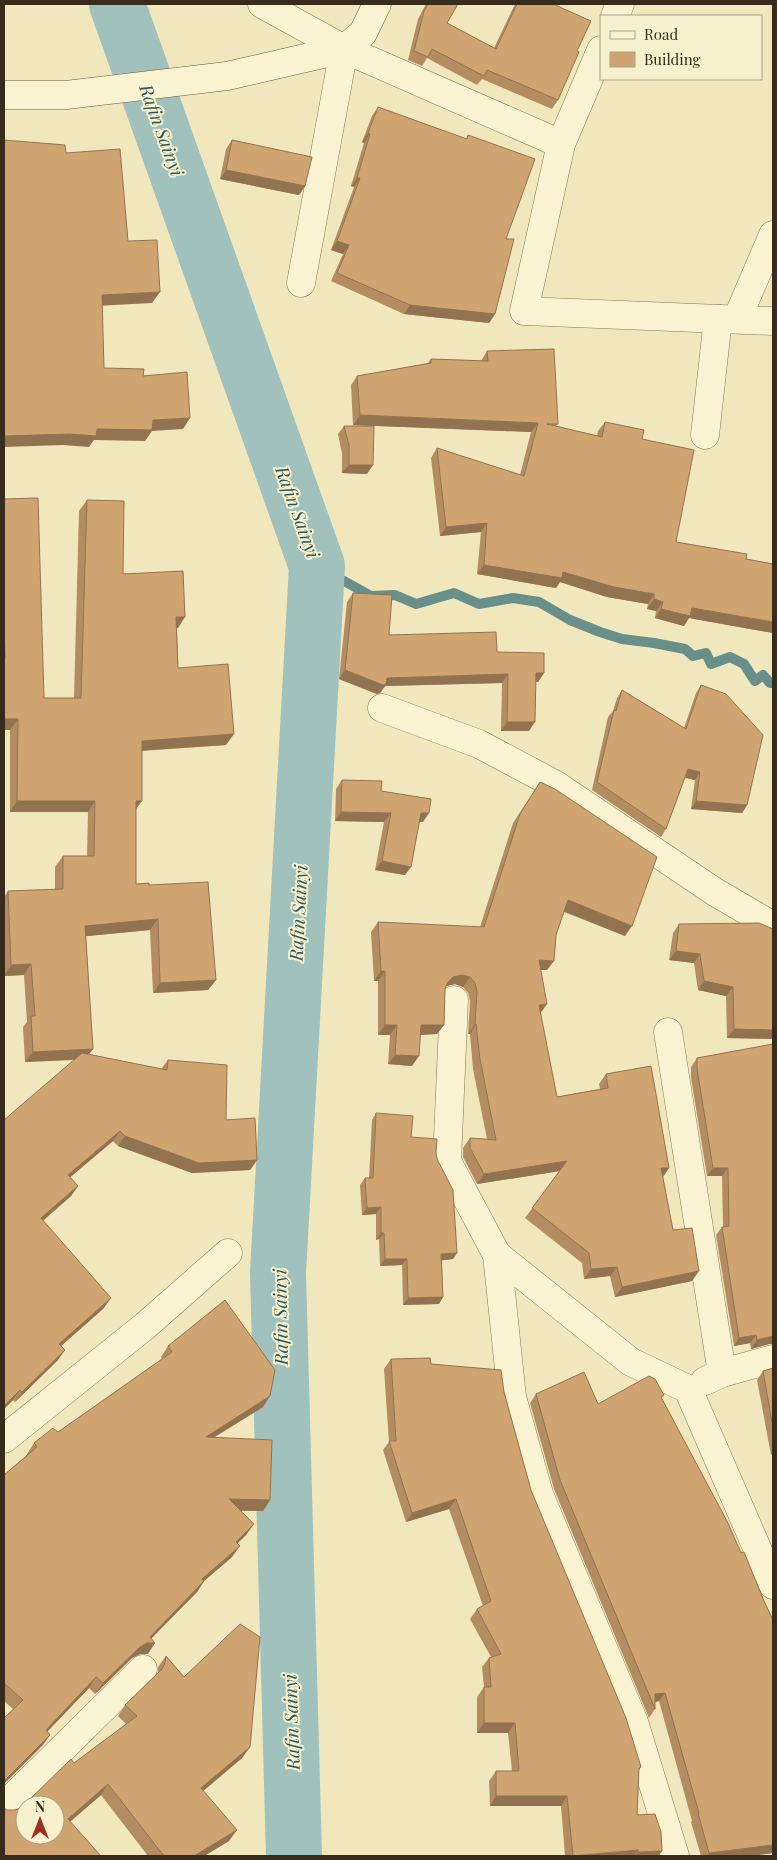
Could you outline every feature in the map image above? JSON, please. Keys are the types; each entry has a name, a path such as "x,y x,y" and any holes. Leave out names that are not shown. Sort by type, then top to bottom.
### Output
{"street":[{"path":"262,4 344,49 561,144"},
{"path":"4,94 66,95 226,76 344,49 363,33 376,4"},
{"path":"301,283 344,49"},
{"path":"600,52 561,144 524,311 773,321"},
{"path":"706,436 728,319 773,235"},
{"path":"382,708 479,744 556,784 715,892 768,923 773,924"},
{"path":"454,1000 447,1161 497,1255 512,1397 539,1494 634,1722 675,1856"},
{"path":"668,1032 722,1373"},
{"path":"4,1439 145,1326 228,1253"},
{"path":"497,1255 631,1362 688,1389 767,1557 773,1585"},
{"path":"688,1389 722,1373 773,1359"},
{"path":"4,1806 143,1669"}],"building":[{"path":"428,4 458,4 447,23 496,49 517,4 553,4 591,21 558,100 487,70 484,76 432,49 428,57 414,51 424,11"},
{"path":"378,107 467,139 468,135 535,159 506,239 514,239 495,314 410,305 337,273 349,245 337,241 360,178 357,178 370,134 368,133"},
{"path":"4,140 65,145 66,153 120,149 128,241 157,240 160,292 102,295 104,368 144,369 143,376 187,372 190,418 153,420 152,430 97,429 96,436 70,434 4,436"},
{"path":"232,140 312,157 305,186 226,170"},
{"path":"554,349 558,424 547,424 602,437 605,422 644,430 642,439 694,450 676,542 747,554 746,559 773,564 773,622 692,608 690,616 661,609 663,602 654,599 654,594 614,587 563,572 562,578 484,565 487,523 446,527 437,448 524,476 538,423 360,415 357,376 431,363 431,359 488,361 487,351"},
{"path":"344,426 374,426 373,465 349,465 349,445"},
{"path":"38,498 44,698 81,698 87,500 124,501 123,574 183,571 185,617 176,617 178,668 228,664 234,734 142,741 142,801 136,801 136,884 208,882 216,980 160,983 158,919 85,926 93,1049 33,1052 31,1016 35,1016 31,964 11,965 8,891 63,889 63,856 94,856 95,801 17,801 18,719 4,719 4,499"},
{"path":"353,593 392,595 389,635 496,632 497,652 544,653 544,673 536,673 535,722 507,722 508,674 387,678 386,684 383,685 345,670"},
{"path":"701,685 726,694 763,735 747,805 696,801 700,772 688,769 666,829 597,782 614,710 616,711 622,690 686,729"},
{"path":"342,780 382,781 381,791 431,799 429,813 421,813 411,867 382,861 391,813 341,812"},
{"path":"540,782 555,789 657,857 632,926 568,900 556,935 554,961 539,960 547,1004 539,1005 557,1097 608,1088 606,1074 651,1066 669,1168 661,1168 673,1230 692,1228 699,1271 622,1287 617,1267 591,1269 589,1253 532,1208 567,1161 484,1174 470,1148 470,1138 496,1140 475,1024 477,991 475,983 470,977 462,975 453,977 448,982 445,989 444,1025 421,1025 419,1056 395,1055 397,1025 385,1025 385,971 381,971 378,922 484,927 520,814"},
{"path":"759,923 773,929 773,1030 734,1029 733,987 704,981 700,954 676,951 679,924"},
{"path":"773,1044 773,1336 757,1340 756,1335 739,1338 722,1227 729,1226 728,1168 713,1168 697,1069 697,1058"},
{"path":"82,1053 167,1070 168,1060 227,1065 226,1120 255,1118 257,1160 199,1163 125,1136 120,1131 68,1175 78,1186 41,1218 111,1298 59,1344 65,1350 22,1392 20,1390 4,1406 4,1120"},
{"path":"376,1113 413,1116 411,1137 437,1139 436,1154 438,1161 453,1190 457,1253 441,1254 443,1297 408,1298 407,1259 385,1259 384,1233 381,1233 381,1207 367,1208 365,1178 373,1178"},
{"path":"225,1300 275,1370 270,1396 206,1437 272,1440 270,1500 229,1499 254,1524 236,1542 240,1546 202,1579 204,1581 150,1637 155,1643 147,1643 140,1647 103,1683 96,1677 46,1730 50,1735 4,1781 4,1718 23,1700 4,1683 4,1475 37,1447 34,1443 53,1428 58,1432 172,1352 168,1346"},
{"path":"430,1358 431,1364 501,1370 504,1392 531,1490 626,1718 641,1767 639,1768 637,1815 655,1814 661,1832 662,1851 638,1852 638,1850 573,1856 567,1796 496,1796 496,1771 519,1771 515,1723 484,1723 484,1687 491,1687 489,1658 501,1654 477,1609 491,1601 456,1499 412,1513 389,1441 396,1441 391,1359"},
{"path":"773,1368 773,1428 763,1371"},
{"path":"584,1372 598,1404 649,1376 655,1379 664,1395 661,1397 728,1523 741,1553 744,1552 773,1620 773,1845 709,1853 665,1693 655,1694 655,1709 560,1480 536,1394"},
{"path":"240,1624 260,1637 250,1747 201,1788 237,1830 194,1856 164,1856 108,1784 68,1819 101,1856 4,1856 4,1808 15,1810 15,1845 65,1845 65,1795 34,1795 71,1759 74,1763 137,1716 125,1705 162,1669 166,1656 184,1677"}],"waterway":[{"name":"Rafin Sainyi","path":"117,4 317,566 278,1273 294,1856"},
{"path":"317,566 371,596 395,595 416,604 454,593 479,604 513,598 539,602 570,620 622,639 685,649 693,656 706,653 711,664 730,657 744,664 755,681 763,675 770,683 773,683"}]}
